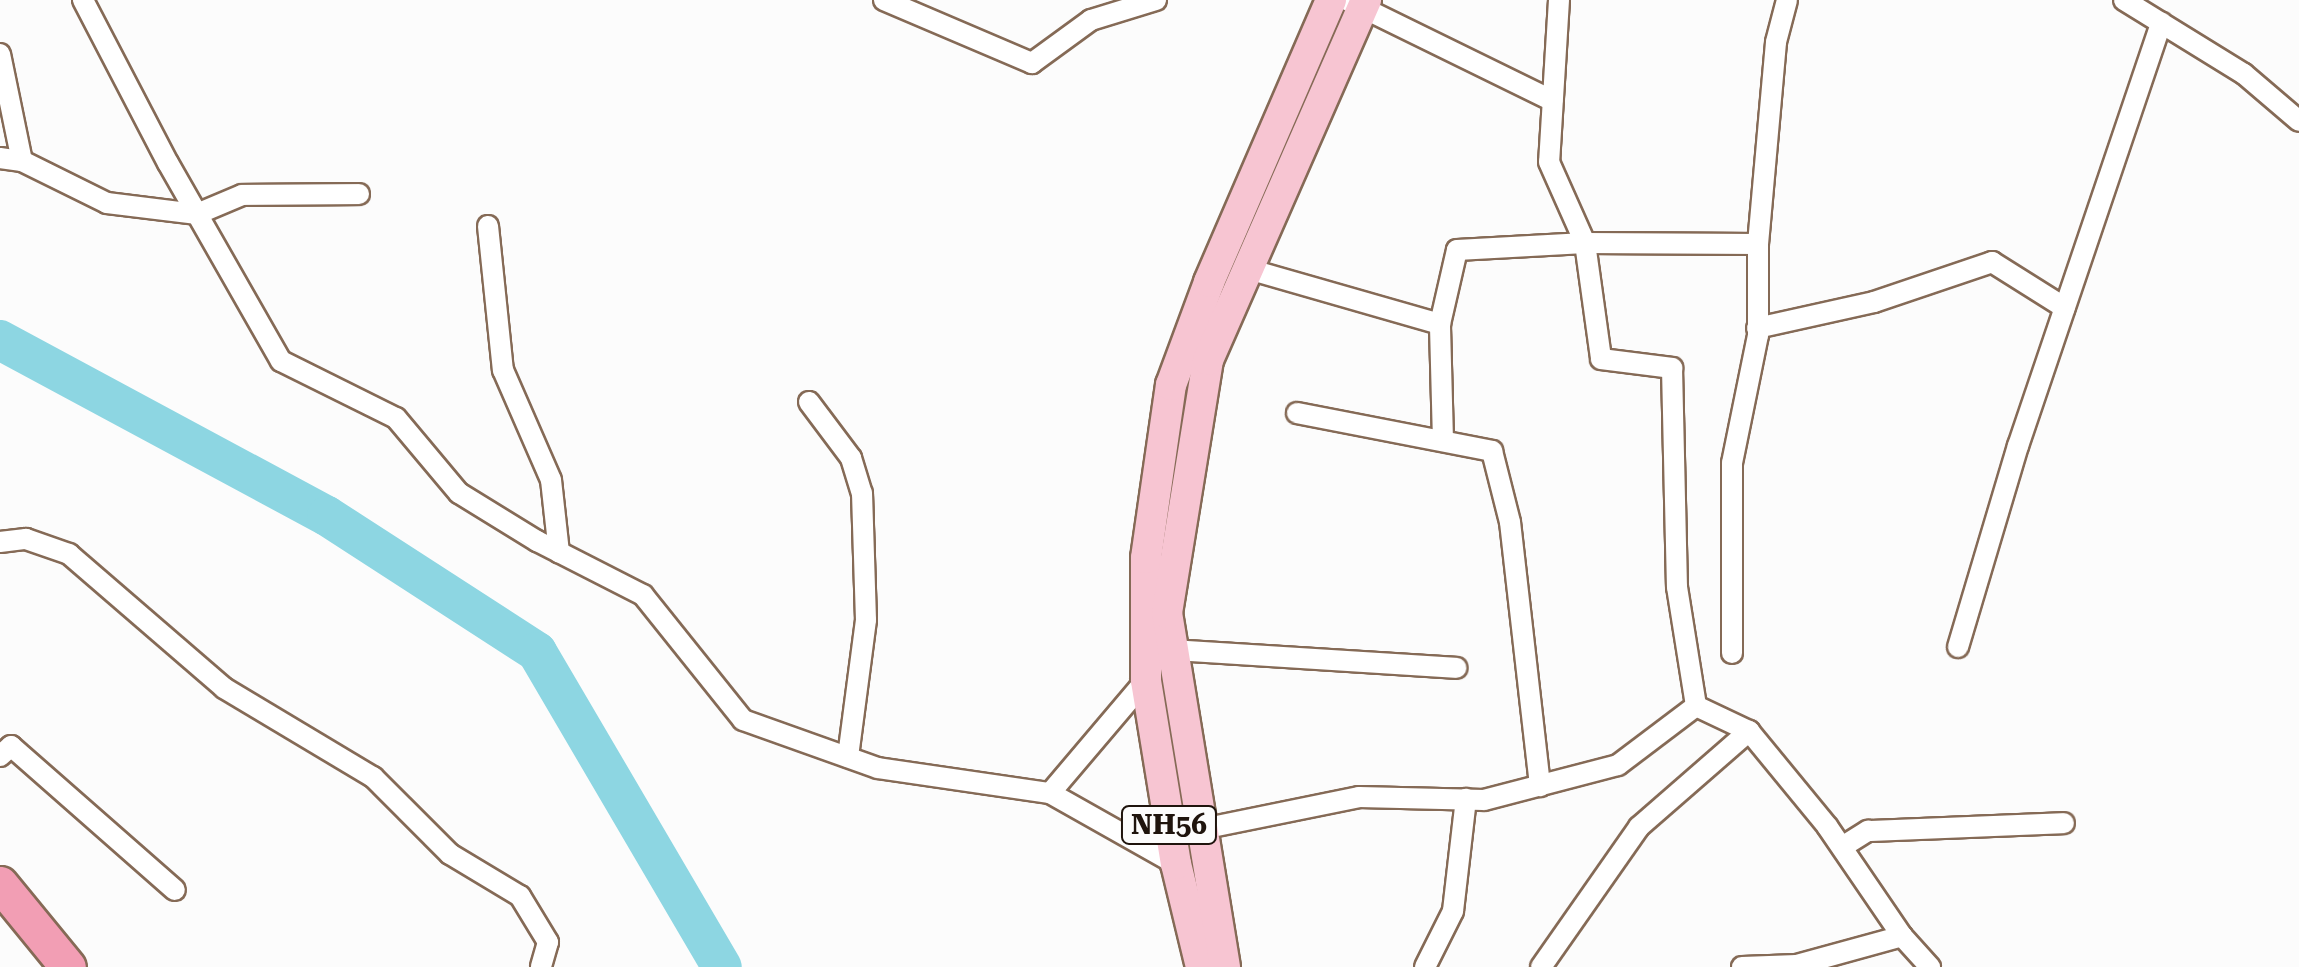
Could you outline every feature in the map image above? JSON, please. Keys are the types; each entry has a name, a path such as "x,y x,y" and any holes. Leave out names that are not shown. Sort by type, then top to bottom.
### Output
{"highway":[{"path":"0,884 68,967"}],"main road":[{"path":"1146,680 1146,558 1171,384 1209,282 1331,0"},
{"path":"1224,967 1167,614 1208,360 1358,3"},
{"name":"NH56","path":"1146,680 1176,864 1201,967"}],"street":[{"path":"83,0 282,361 396,418 459,493 559,552 643,595 743,720 878,768 1050,793 1176,864"},
{"path":"884,0 1032,63 1091,20 1156,0"},
{"path":"1089,0 1116,12"},
{"path":"1560,0 1548,162 1585,244 1601,359 1672,368 1677,586 1696,706"},
{"path":"1732,653 1732,463 1758,328 1758,244 1776,42 1787,0"},
{"path":"2124,0 2244,74 2299,121"},
{"path":"1358,3 1553,102"},
{"path":"1958,647 2064,308 2160,23"},
{"path":"0,54 22,162"},
{"path":"0,158 22,162 107,203 198,214 242,195 359,194"},
{"path":"488,226 504,370 551,480 559,552"},
{"path":"1443,442 1440,324 1457,250 1585,244 1758,244"},
{"path":"1758,328 1874,302 1992,262 2064,308"},
{"path":"1248,269 1440,324"},
{"path":"809,402 851,458 862,494 866,620 848,758"},
{"path":"1298,413 1492,451 1510,522 1540,786"},
{"path":"0,542 26,538 69,554 224,688 373,777 450,854 520,896 548,942 540,967"},
{"path":"1172,650 1456,668"},
{"path":"1050,793 1146,680"},
{"path":"1696,706 1749,732 1842,848 1902,936 1930,967"},
{"path":"1202,829 1360,797 1484,800 1618,766 1696,706"},
{"path":"1541,967 1639,827 1749,732"},
{"path":"0,756 11,746 175,890"},
{"path":"1426,967 1453,912 1466,799"},
{"path":"1842,848 1868,831 2064,823"},
{"path":"1742,967 1796,965 1902,936"}],"waterway":[{"path":"0,340 327,516 537,652 722,967"}]}
